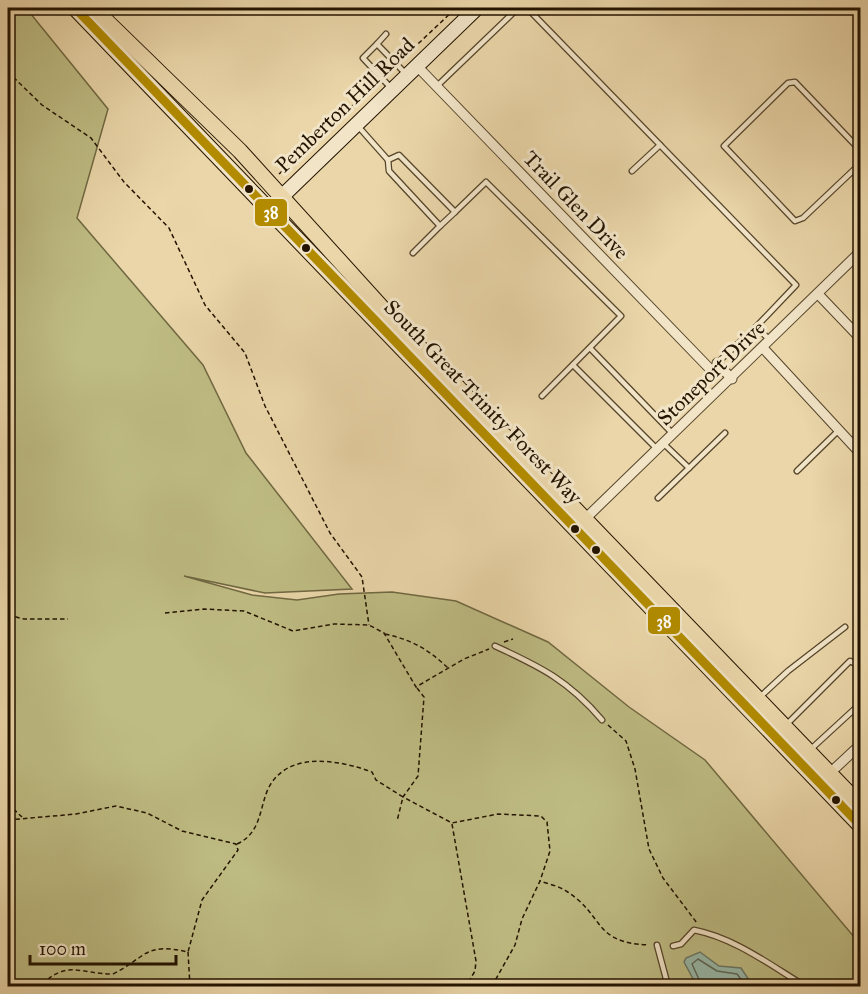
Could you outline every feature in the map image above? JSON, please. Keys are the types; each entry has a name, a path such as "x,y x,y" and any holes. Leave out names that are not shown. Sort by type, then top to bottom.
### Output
{"main road":[{"name":"South Great Trinity Forest Way","path":"75,8 861,825"},
{"name":"South Great Trinity Forest Way","path":"93,8 232,143 394,321 861,805"}],"street":[{"name":"Pemberton Hill Road","path":"269,209 355,123 386,84 477,8"},
{"name":"Trail Glen Drive","path":"406,68 436,86 714,366 732,379"},
{"name":"Stoneport Drive","path":"585,519 764,349 861,252"},
{"path":"818,294 861,338"},
{"path":"764,349 861,453"},
{"path":"830,773 861,745"}],"lane":[{"path":"436,86 513,13 525,9 796,285 714,366"},
{"path":"386,34 363,58 386,84"},
{"path":"377,44 406,68"},
{"path":"861,150 795,82 788,83 724,146 795,221 803,218 861,164"},
{"path":"355,123 388,160 389,171 440,226"},
{"path":"632,171 660,145"},
{"path":"388,160 399,155 454,213"},
{"path":"413,253 486,182 621,316 542,396"},
{"path":"756,327 771,341"},
{"path":"590,348 674,435"},
{"path":"573,365 661,447 689,468"},
{"path":"797,471 839,430"},
{"path":"658,498 725,433"},
{"path":"759,699 788,671 845,627"},
{"path":"495,646 553,675 580,693 603,720"},
{"path":"785,726 850,661 861,666"},
{"path":"809,751 861,704"},
{"path":"673,946 681,944 694,930 714,934 748,951 805,987"},
{"path":"657,945 668,987"}],"path":[{"path":"406,68 456,8"},
{"path":"8,72 42,105 91,138 124,182 169,228 205,305 245,353 265,406 330,533 362,577 369,625"},
{"path":"279,174 386,84"},
{"path":"165,613 204,609 244,611 293,631 334,624 369,625 384,633 408,639 423,646 449,668"},
{"path":"8,615 24,619 68,619"},
{"path":"384,633 424,697 418,776 403,797 397,821"},
{"path":"416,687 449,668 513,639"},
{"path":"603,720 626,741 635,769 649,849 663,878 702,932"},
{"path":"8,820 76,814 116,806 133,808 182,831 236,844 250,835 257,827 268,789 278,774 291,765 311,762 352,765 372,771 376,780 452,823 498,814 541,816 547,822 550,851 540,882 522,919 515,945 492,987"},
{"path":"8,804 22,818"},
{"path":"452,823 476,961 475,971 466,987"},
{"path":"190,987 188,951 202,900 238,850 236,844"},
{"path":"540,882 565,890 574,896 612,938 635,945 657,945"},
{"path":"40,987 59,971 72,969 114,974 147,950 158,948 188,951"}],"shaded area":[{"path":"8,8 26,8 108,109 77,218 203,365 246,453 352,589 265,593 184,576 252,595 297,600 339,594 392,592 456,601 548,642 629,707 705,760 860,944 860,986 8,986"}],"water":[{"path":"700,952 719,966 741,968 753,986 697,986 684,962 686,958"}],"transit line":[{"name":"38","path":"75,8 860,825"}]}
